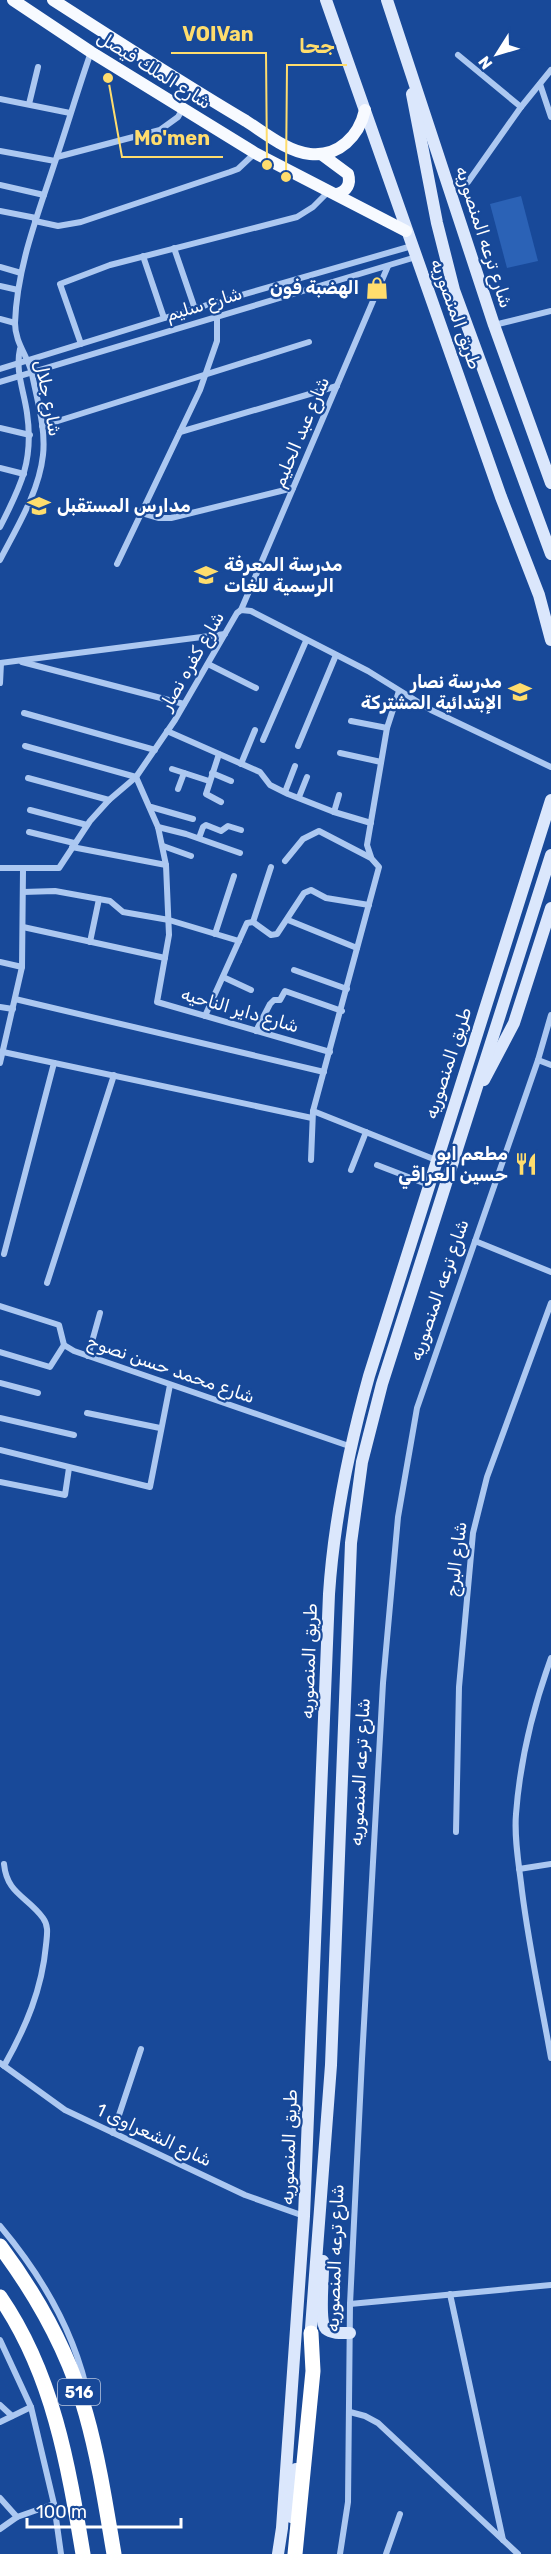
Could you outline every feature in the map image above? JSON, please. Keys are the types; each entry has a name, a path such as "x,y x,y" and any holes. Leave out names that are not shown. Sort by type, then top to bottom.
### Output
{"highway":[{"name":"516","path":"0,2246 39,2304 73,2375 95,2451 116,2554"},
{"name":"516","path":"0,2297 27,2344 56,2416 65,2452 83,2554"},
{"path":"295,2554 313,2371 310,2334"}],"main road":[{"name":"شارع الملك فيصل","path":"13,0 182,110 255,153 406,231"},
{"name":"شارع الملك فيصل","path":"53,0 280,142 299,152 321,154"},
{"name":"طريق المنصوريه","path":"326,0 501,497 539,595 551,640"},
{"name":"شارع ترعه المنصوريه","path":"387,0 494,325 551,483"},
{"path":"412,77 415,116 437,223 454,290 551,554"},
{"path":"321,154 332,151 351,139 362,121 365,110"},
{"path":"321,154 348,174 350,181 347,188 334,192"},
{"name":"طريق المنصوريه","path":"278,2554 282,2528 304,2216 331,1565 338,1508 349,1446 436,1160 551,800"},
{"name":"طريق المنصوريه","path":"285,2554 310,2334 331,2065 351,1542 362,1462 382,1384 551,855"},
{"path":"474,1096 495,1062 514,1023 551,908"},
{"path":"321,1816 340,1817"},
{"path":"318,2239 324,2272 322,2322 329,2331 350,2333"}],"street":[{"path":"20,349 15,323 21,273 70,112 91,52"},
{"path":"458,55 520,107"},
{"path":"29,104 38,67"},
{"path":"468,182 520,107 551,70"},
{"path":"540,84 551,117"},
{"path":"0,99 70,112"},
{"path":"0,151 56,159 160,130 178,117 182,110"},
{"path":"0,211 36,220 46,225 70,225 238,169 255,153"},
{"path":"0,185 44,195"},
{"path":"81,344 60,284 90,271 143,256 297,217 334,192"},
{"path":"174,248 195,309"},
{"name":"شارع سليم","path":"0,382 388,266 414,252"},
{"name":"شارع سليم","path":"0,369 195,309 414,252"},
{"path":"143,256 164,318"},
{"name":"شارع عبد الحليم","path":"241,610 388,266"},
{"path":"0,267 21,273"},
{"path":"0,286 18,290"},
{"path":"494,325 551,311"},
{"path":"117,564 206,375 217,341 217,316"},
{"path":"0,319 15,323"},
{"path":"42,426 309,342"},
{"name":"شارع جلال","path":"0,560 27,506 40,473 43,455 42,426 31,372 28,360 20,349"},
{"name":"شارع جلال","path":"0,527 24,474 30,445 17,363 20,349"},
{"path":"180,432 337,386"},
{"path":"0,428 30,435"},
{"path":"0,468 24,474"},
{"path":"142,513 159,518 171,518 293,488"},
{"path":"0,508 9,511"},
{"name":"شارع كفره نصار","path":"23,870 59,868 87,825 136,777 241,610 251,611 368,671 431,710 551,767"},
{"path":"0,683 1,663 225,634"},
{"path":"263,740 306,641"},
{"path":"298,746 336,656"},
{"path":"17,661 184,704"},
{"path":"208,664 256,688"},
{"path":"371,858 367,845 387,728 399,691"},
{"path":"24,713 154,750"},
{"path":"351,721 387,728"},
{"path":"241,764 255,730"},
{"path":"167,731 260,772 267,783 285,792 334,812 371,823"},
{"path":"25,746 136,777"},
{"path":"340,753 381,762"},
{"path":"219,754 206,794 221,802"},
{"path":"285,792 295,766"},
{"path":"172,769 209,781"},
{"path":"178,789 184,773"},
{"path":"212,773 231,781"},
{"name":"شارع داير الناحيه","path":"136,777 158,827 166,865 169,920 157,1002 330,1052"},
{"path":"299,798 307,777"},
{"path":"28,778 110,800"},
{"path":"334,812 339,795"},
{"path":"151,807 193,819"},
{"path":"30,810 87,825"},
{"path":"199,838 206,825 221,831 228,826 241,830"},
{"path":"158,827 199,838 240,853"},
{"path":"285,861 303,839 319,831 371,858 379,867 342,1011 312,1115 311,1160"},
{"path":"29,832 73,845 166,865"},
{"path":"163,846 191,856"},
{"path":"254,922 271,867"},
{"path":"0,868 23,870 22,967 0,1063"},
{"path":"215,934 234,876"},
{"path":"205,1016 247,923 254,922 271,934 281,931 304,893 311,890 326,898 369,905"},
{"path":"23,892 55,891 99,899 114,903 123,912 169,920 239,941"},
{"path":"90,942 99,899"},
{"path":"288,920 357,948"},
{"path":"23,927 165,958"},
{"path":"0,962 22,967"},
{"path":"294,970 347,989"},
{"path":"223,977 251,990"},
{"path":"256,1031 270,1004 274,1000 280,1000 285,991 342,1011"},
{"path":"15,999 324,1072"},
{"path":"0,1007 13,1009"},
{"name":"شارع ترعه المنصوريه","path":"340,2554 348,2502 350,2304 357,2139 383,1683 398,1517 417,1408 538,1060 551,1015"},
{"path":"3,1052 312,1115 366,1132 436,1160"},
{"path":"538,1060 551,1065"},
{"path":"4,1254 54,1063"},
{"path":"47,1284 114,1076"},
{"path":"351,1170 366,1132"},
{"path":"377,1165 429,1185"},
{"path":"475,1241 551,1272"},
{"name":"شارع البرج","path":"456,1832 459,1687 473,1533 487,1477 551,1302"},
{"name":"شارع محمد حسن نصوح","path":"0,1306 59,1325 64,1345 88,1356 349,1446"},
{"path":"88,1356 100,1313"},
{"path":"0,1352 50,1367 64,1345"},
{"path":"0,1383 38,1393"},
{"path":"0,1450 150,1487 170,1385"},
{"path":"87,1413 160,1428"},
{"path":"0,1418 74,1435"},
{"path":"0,1482 65,1495 69,1468"},
{"path":"551,1658 536,1701 524,1752 516,1815 519,1869 529,1943 551,2058"},
{"path":"2,2065 33,2006 45,1962 47,1930 43,1917 9,1884 5,1876 4,1864"},
{"path":"519,1869 551,1864"},
{"path":"113,2133 141,2049"},
{"name":"شارع الشعراوى 1","path":"2,2065 55,2104 113,2133 245,2195 304,2216"},
{"path":"0,2226 50,2295 79,2358 116,2554"},
{"path":"350,2304 551,2285"},
{"path":"450,2294 503,2540"},
{"path":"0,2340 30,2407 54,2504 61,2554"},
{"path":"0,2405 12,2416"},
{"path":"0,2422 30,2407"},
{"path":"350,2412 378,2423 518,2554"},
{"path":"0,2498 16,2517"},
{"path":"0,2529 16,2517 54,2504"},
{"path":"386,2554 400,2514"}],"shaded area":[{"path":"521,196 538,261 507,268 490,204"}],"place":[{"name":"Mo'men","path":"108,78"},
{"name":"VOIVan","path":"267,165"},
{"name":"جحا","path":"286,177"},
{"name":"الهضبة فون","path":"377,288"},
{"name":"مدارس المستقبل","path":"39,506"},
{"name":"مدرسة المعرفة الرسمية للغات","path":"206,575"},
{"name":"مدرسة نصار الإبتدائية المشتركة","path":"520,692"},
{"name":"مطعم ابو حسين العراقي","path":"526,1164"}]}
